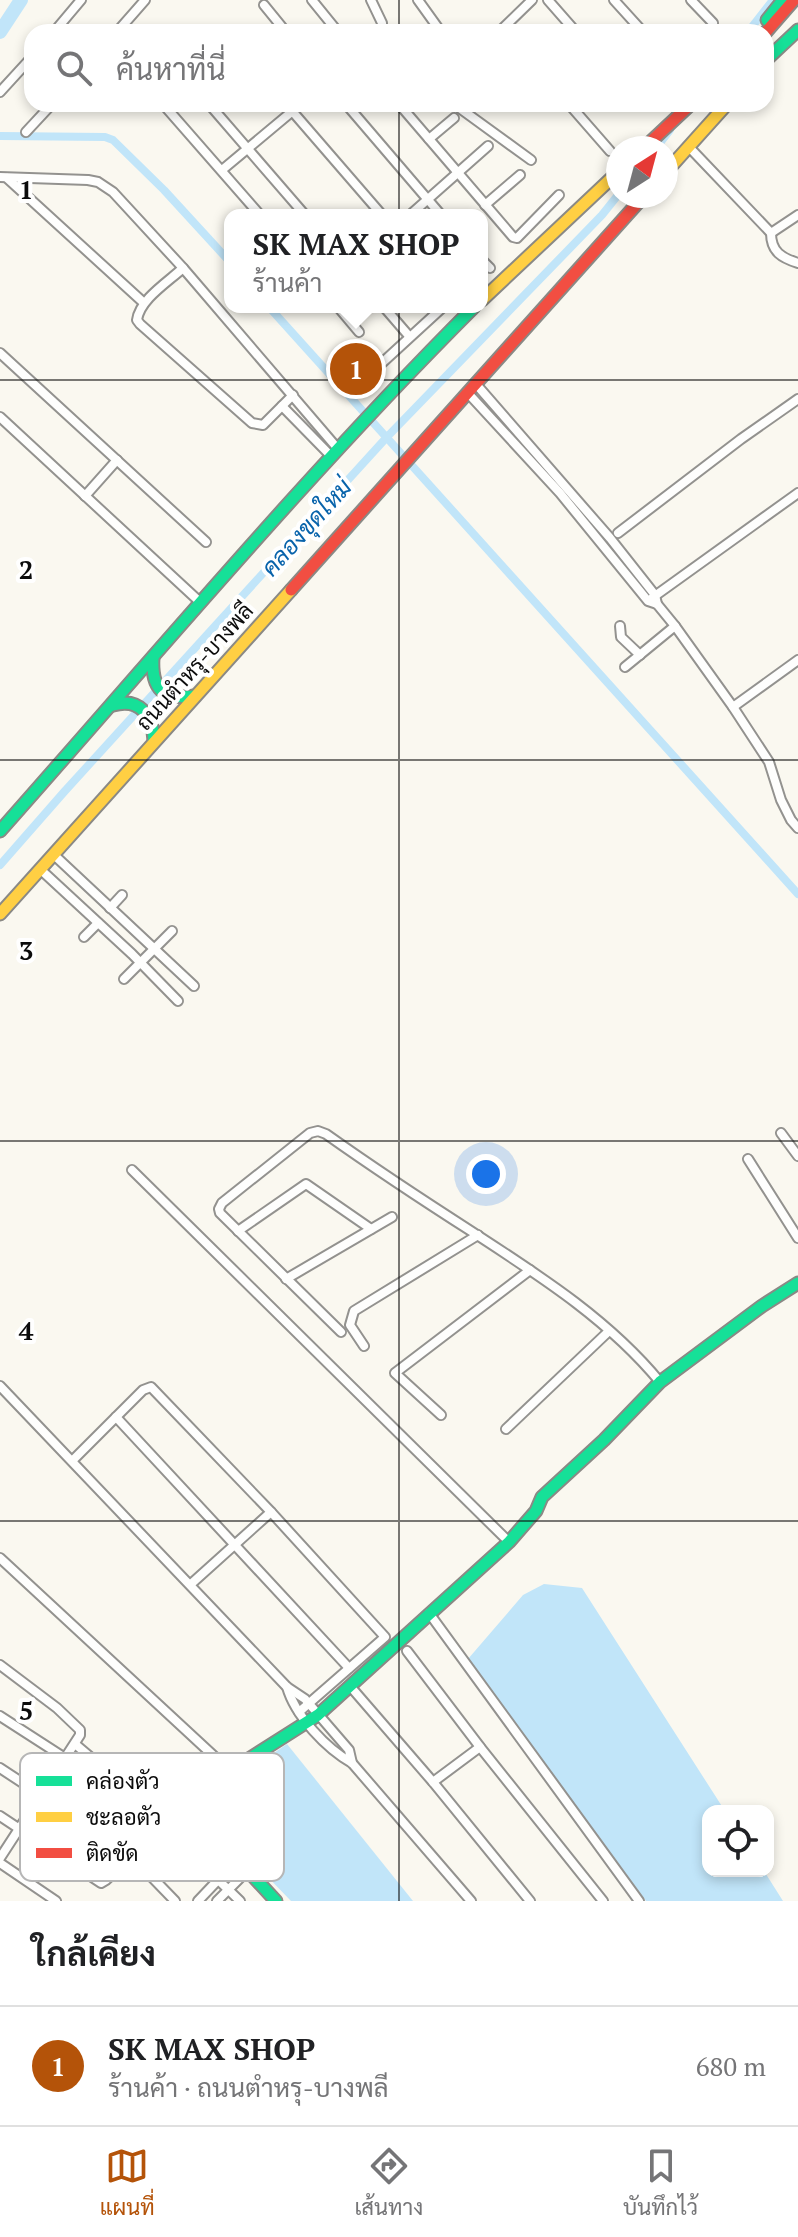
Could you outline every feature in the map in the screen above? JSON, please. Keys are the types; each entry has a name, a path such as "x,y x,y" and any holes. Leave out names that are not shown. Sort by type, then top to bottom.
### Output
{"main road":[{"path":"764,24 783,0"},
{"path":"773,24 794,0"},
{"path":"774,49 798,18"},
{"path":"774,52 798,30"},
{"path":"657,136 682,112"},
{"path":"678,159 720,112"},
{"path":"488,294 606,183"},
{"name":"ถนนตำหรุ-บางพลี","path":"0,914 633,208"},
{"name":"ถนนตำหรุ-บางพลี","path":"0,831 334,453 466,313"},
{"path":"153,657 153,683 170,697 195,696"},
{"path":"110,706 130,702 141,708 151,719 154,741"},
{"path":"258,1753 318,1715 509,1542 536,1511 542,1497 604,1440 660,1382 798,1283"},
{"path":"257,1881 276,1901"}],"street":[{"path":"61,24 81,0"},
{"path":"124,24 145,0"},
{"path":"312,0 332,24"},
{"path":"371,0 382,24"},
{"path":"418,0 435,24"},
{"path":"509,24 532,0"},
{"path":"548,0 569,24"},
{"path":"614,0 636,24"},
{"path":"691,0 713,23"},
{"path":"264,5 279,24"},
{"path":"0,92 24,66"},
{"path":"26,132 45,112"},
{"path":"170,112 255,209"},
{"path":"216,112 300,209"},
{"path":"222,170 285,112"},
{"path":"292,112 377,209"},
{"path":"353,112 436,209"},
{"path":"406,112 513,237 517,238 559,195"},
{"path":"465,112 531,160"},
{"path":"576,112 606,146"},
{"path":"429,139 454,118"},
{"path":"416,209 488,146"},
{"path":"689,147 771,233 772,247 778,254 798,263"},
{"path":"485,205 520,175"},
{"path":"4,177 98,182 113,192 293,395 334,453"},
{"path":"4,177 144,303"},
{"path":"771,233 798,215"},
{"path":"183,268 144,303 137,313 140,324 257,426 263,425 293,395"},
{"path":"343,313 359,332"},
{"path":"392,313 409,336"},
{"path":"359,384 436,313"},
{"path":"0,353 206,542"},
{"path":"471,388 610,538 733,707 769,762 781,800 798,828"},
{"path":"618,533 741,439 796,404"},
{"path":"282,406 334,453"},
{"path":"0,417 201,603"},
{"path":"85,496 117,460"},
{"path":"653,600 798,493"},
{"path":"620,626 621,637 640,655"},
{"path":"625,667 675,626"},
{"path":"733,707 798,660"},
{"path":"53,854 194,986"},
{"path":"40,869 178,1001"},
{"path":"110,908 122,895"},
{"path":"84,937 98,923"},
{"path":"124,979 172,931"},
{"path":"341,1332 219,1209 222,1203 310,1133 318,1131 581,1306 629,1348 660,1382"},
{"path":"781,1133 798,1156"},
{"path":"748,1159 798,1238"},
{"path":"132,1170 509,1542"},
{"path":"238,1231 306,1184 371,1229"},
{"path":"788,1223 798,1215"},
{"path":"286,1279 392,1217"},
{"path":"364,1346 350,1325 354,1311 478,1235"},
{"path":"441,1415 395,1373 530,1270"},
{"path":"506,1429 609,1331"},
{"path":"73,1460 143,1390 151,1387 385,1637 299,1712"},
{"path":"1,1388 287,1687 309,1703 349,1750 352,1763"},
{"path":"116,1417 349,1668"},
{"path":"191,1584 271,1512"},
{"path":"0,1558 211,1753"},
{"path":"429,1613 639,1901"},
{"path":"407,1651 603,1901"},
{"path":"0,1665 57,1708 80,1730 69,1753"},
{"path":"350,1686 530,1901"},
{"path":"287,1687 291,1701 307,1722 336,1754 352,1763 471,1901"},
{"path":"0,1716 57,1753"},
{"path":"75,1744 86,1753"},
{"path":"433,1782 480,1747"},
{"path":"0,1768 20,1781"},
{"path":"0,1816 19,1828 0,1861 20,1875"},
{"path":"28,1881 56,1901"},
{"path":"156,1881 175,1901"},
{"path":"198,1901 216,1881"},
{"path":"220,1881 240,1901"},
{"path":"217,1901 237,1881"}],"water":[{"path":"544,1584 582,1588 721,1805 702,1805 702,1877 768,1877 783,1901 646,1901 468,1659 523,1595"},
{"path":"287,1744 413,1901 291,1901 272,1881 284,1881 284,1753 274,1753"}],"waterway":[{"path":"0,32 21,0"},
{"name":"คลองขุดใหม่","path":"754,24 773,0"},
{"name":"คลองขุดใหม่","path":"665,136 670,130"},
{"path":"0,136 105,137 113,140 224,255"},
{"name":"คลองขุดใหม่","path":"0,865 387,437 608,208"},
{"path":"274,313 798,894"}],"traffic: fast":[{"path":"767,20 783,0"},
{"path":"774,52 798,30"},
{"path":"0,831 292,499 468,313"},
{"path":"153,657 154,678 161,690 175,696 195,696"},
{"path":"113,705 138,706 148,717 154,741"},
{"path":"258,1753 318,1715 509,1542 536,1511 542,1497 604,1440 660,1382 798,1283"},
{"path":"257,1881 276,1901"}],"traffic: slow":[{"path":"678,159 720,112"},
{"path":"488,294 606,183"},
{"path":"0,914 291,590"}],"traffic: jam":[{"path":"773,24 794,0"},
{"path":"657,136 682,112"},
{"path":"291,590 633,208"}],"place":[{"name":"SK MAX SHOP","path":"356,369"}]}
